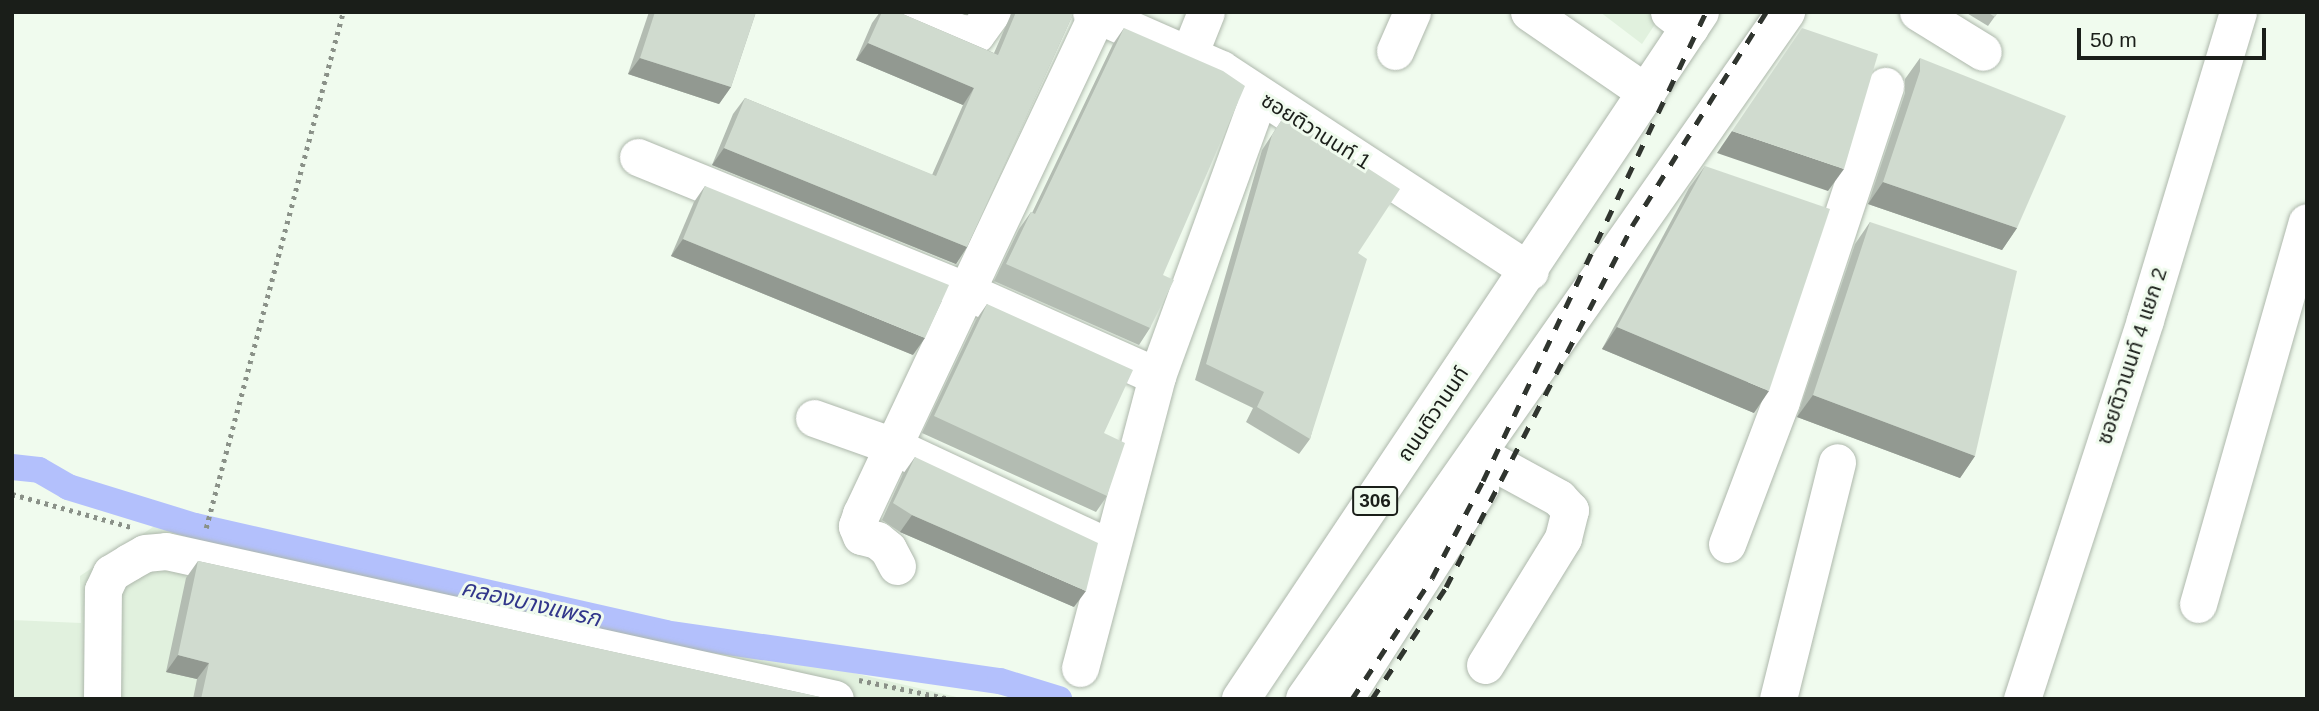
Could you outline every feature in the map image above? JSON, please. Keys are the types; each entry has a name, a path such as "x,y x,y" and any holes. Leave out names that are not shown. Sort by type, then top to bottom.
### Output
{"main road":[{"name":"306","path":"1306,699 1786,12"},
{"name":"ถนนติวานนท์","path":"1241,699 1647,93 1687,18"},
{"name":"ถนนติวานนท์","path":"1269,699 1384,532 1508,304"},
{"name":"306","path":"1344,699 1495,463 1524,389"}],"street":[{"path":"905,12 961,33 976,34 992,12"},
{"path":"1190,51 1206,12"},
{"path":"1395,51 1412,12"},
{"path":"1529,12 1647,93"},
{"path":"1918,12 1983,52"},
{"name":"ซอยติวานนท์ 4 แยก 2","path":"2022,699 2145,320 2238,12"},
{"path":"897,566 888,549 861,536 857,526 1095,13"},
{"name":"ซอยติวานนท์ 1","path":"1095,13 1190,51 1530,271"},
{"path":"1727,544 1841,220 1885,86"},
{"path":"1080,668 1157,376 1259,96"},
{"path":"638,157 966,291 1157,376"},
{"path":"1681,163 1718,176"},
{"path":"1804,207 1879,233"},
{"path":"2198,604 2307,222"},
{"path":"814,418 893,446 1111,548"},
{"path":"1778,699 1837,462"},
{"path":"1485,665 1563,538 1570,510 1559,498 1495,463"},
{"path":"102,699 103,590 111,573 145,553 166,551 835,699"}],"path":[{"path":"204,534 344,12"},
{"path":"12,494 139,529"}],"shaded area":[{"path":"1600,12 1663,12 1642,44"},
{"path":"153,527 274,538 961,698 12,699 12,620 81,623 80,576"}],"building":[{"path":"655,12 756,12 731,87 640,58"},
{"path":"882,12 898,12 998,55 1016,12 1074,12 967,247 724,148 745,98 936,176 974,88 868,43"},
{"path":"1124,28 1223,71 1245,86 1163,275 1174,280 1150,328 1006,264 1031,212 1035,214"},
{"path":"1802,28 1878,54 1844,169 1732,131"},
{"path":"1920,58 2066,116 2017,228 1883,182 1920,71"},
{"path":"1285,115 1400,189 1358,253 1367,259 1310,439 1257,407 1264,392 1206,364 1272,135"},
{"path":"1705,166 1830,209 1769,391 1617,327"},
{"path":"705,186 949,285 925,338 683,239"},
{"path":"1870,222 2017,271 1975,456 1813,395"},
{"path":"987,304 1133,370 1104,433 1125,443 1107,496 934,416"},
{"path":"915,457 1098,543 1086,591 912,515 893,503"},
{"path":"198,561 829,699 201,699 209,663 178,655"}],"waterway":[{"name":"คลองบางแพรก","path":"12,467 39,470 68,487 195,526 665,633 1000,681 1059,699"}],"railway":[{"path":"1352,699 1432,578 1483,481 1706,12"},
{"path":"1372,699 1446,587 1632,226 1766,12"}]}
